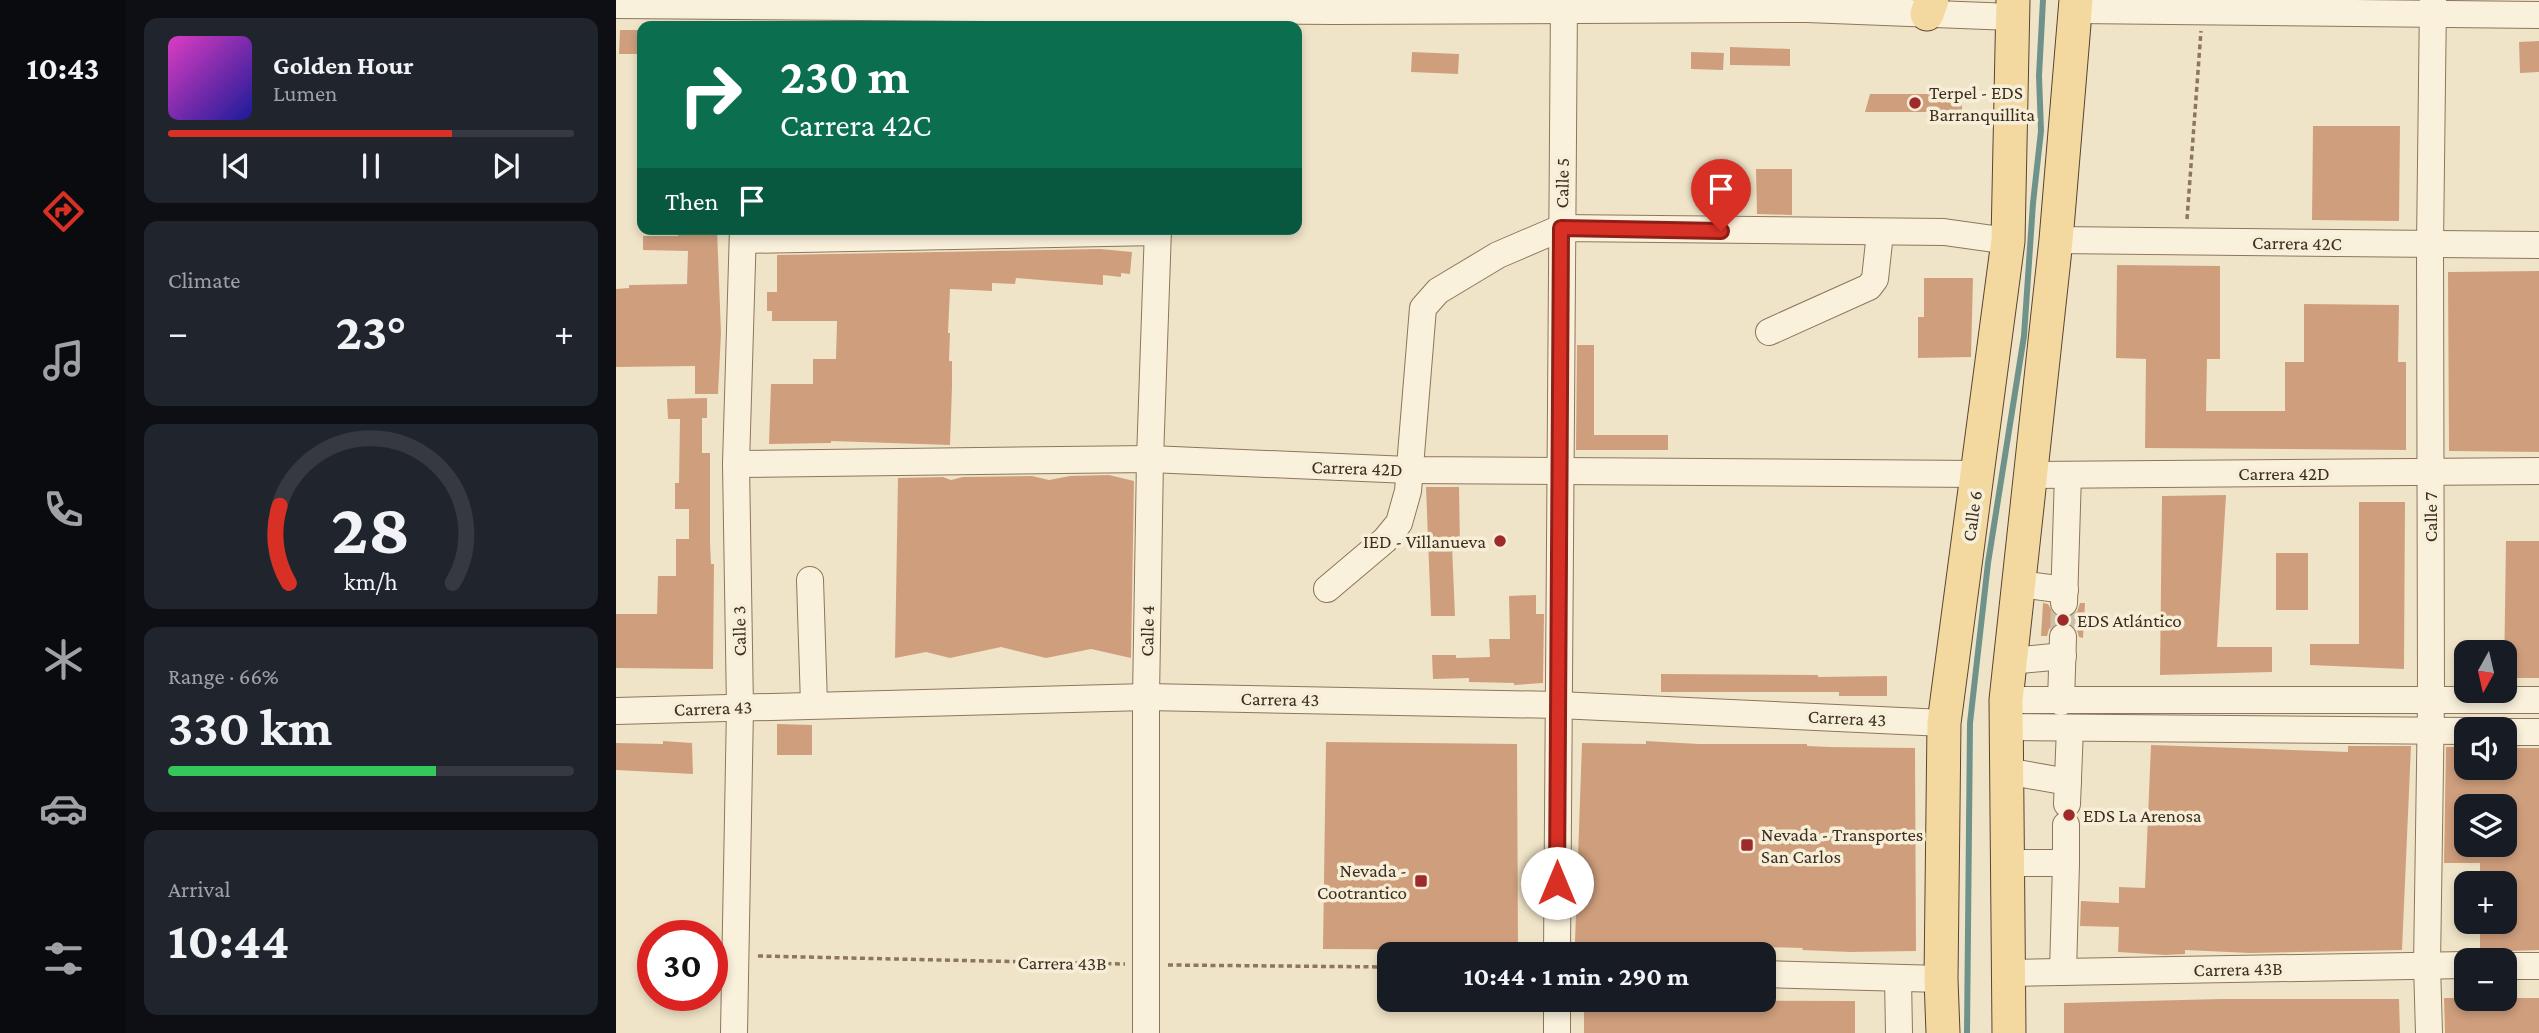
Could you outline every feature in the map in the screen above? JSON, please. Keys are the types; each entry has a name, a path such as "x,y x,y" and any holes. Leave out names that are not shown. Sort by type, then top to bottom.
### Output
{"main road":[{"path":"2010,1033 2006,713 2029,475 2056,240 2077,5"},
{"name":"Calle 6","path":"1943,1033 1941,979 1944,723 2008,241 2012,8"}],"street":[{"path":"616,5 743,9 1157,12 1564,5 1807,9 2012,8"},
{"name":"Calle 5","path":"1557,942 1564,5"},
{"path":"2077,5 2203,11 2433,8 2539,15"},
{"name":"Calle 7","path":"2429,1033 2427,965 2431,700 2430,245 2433,8"},
{"path":"1327,589 1385,540 1399,523 1408,491 1423,308 1438,291 1497,255 1561,228 1944,232 2008,241"},
{"path":"1769,331 1869,287 1877,271 1880,233"},
{"name":"Calle 3","path":"734,1033 740,708 736,464 743,235"},
{"name":"Calle 4","path":"1146,1033 1146,697 1150,459 1158,235"},
{"name":"Carrera 42C","path":"2056,240 2539,245"},
{"name":"Carrera 42D","path":"736,464 1150,459 1409,470 1978,474"},
{"name":"Carrera 42D","path":"2029,475 2539,471"},
{"path":"2020,584 2064,596 2068,475"},
{"path":"810,580 814,704"},
{"path":"2011,661 2063,646 2061,702"},
{"name":"Carrera 43","path":"616,711 1146,697 1558,705 1944,723"},
{"path":"2006,713 2061,702 2539,700"},
{"path":"2006,713 2070,728 2454,732"},
{"path":"2063,972 2070,728"},
{"path":"2517,732 2539,732"},
{"path":"2006,771 2067,804"},
{"path":"2008,863 2066,863"},
{"name":"Carrera 43B","path":"2010,973 2454,965"},
{"path":"2517,966 2539,966"},
{"path":"1776,974 1941,979"},
{"path":"1898,978 1899,1033"},
{"path":"1557,1012 1557,1033"}],"path":[{"path":"2186,241 2203,11"},
{"name":"Carrera 43B","path":"735,955 1377,967"}],"building":[{"path":"620,30 637,30 637,54 619,54"},
{"path":"2539,41 2539,72 2520,73 2519,42"},
{"path":"1730,47 1790,49 1790,66 1730,65"},
{"path":"1412,52 1459,54 1458,74 1411,72"},
{"path":"1691,52 1724,53 1723,70 1691,69"},
{"name":"Terpel - EDS Barranquillita","path":"1870,94 1962,94 1962,112 1865,112"},
{"path":"2313,126 2400,126 2399,221 2312,220"},
{"path":"1756,169 1792,169 1792,215 1757,214"},
{"path":"717,235 721,333 718,394 695,394 695,366 616,367 616,289 629,288 629,285 687,284 688,251 643,250 643,236"},
{"path":"1100,249 1132,252 1130,274 1121,273 1121,277 1103,275 1103,285 1016,278 1015,284 992,283 992,291 950,289 950,445 831,441 769,444 771,384 813,384 813,359 836,359 837,321 772,321 772,311 767,311 767,292 777,292 777,255"},
{"path":"2117,265 2220,266 2220,359 2207,359 2206,411 2285,411 2285,362 2304,362 2304,304 2399,305 2398,362 2406,362 2406,450 2145,448 2146,359 2116,358"},
{"path":"2539,271 2539,452 2449,451 2448,272"},
{"path":"1924,278 1973,278 1971,357 1918,358 1918,317 1924,317"},
{"path":"1577,345 1594,345 1594,435 1668,435 1668,450 1576,450"},
{"path":"707,398 707,418 702,418 702,453 710,453 710,541 711,564 714,564 713,669 616,668 616,614 657,614 658,576 676,576 676,539 689,539 689,509 675,509 675,483 679,483 680,419 668,419 667,399"},
{"path":"1109,475 1134,481 1131,658 1091,649 1046,658 1001,647 950,658 926,652 895,658 898,478 943,477 951,480 963,477 1032,476 1049,480 1070,476"},
{"path":"1426,487 1459,487 1460,546 1452,546 1455,616 1431,616"},
{"path":"2226,495 2217,647 2272,647 2272,672 2160,675 2162,496"},
{"path":"2359,502 2405,502 2404,669 2310,665 2310,644 2359,644"},
{"path":"2506,541 2539,541 2539,678 2517,678 2517,640 2505,640"},
{"path":"2276,553 2308,553 2308,610 2276,610"},
{"path":"1536,595 1536,614 1544,614 1543,683 1514,685 1469,682 1469,678 1433,679 1432,655 1456,655 1456,658 1490,657 1489,639 1510,639 1509,596"},
{"path":"2043,603 2048,604 2055,616 2064,619 2077,612 2080,603 2085,603 2083,638 2079,637 2072,624 2064,621 2049,629 2047,636 2041,636"},
{"path":"1661,674 1887,676 1887,696 1839,696 1839,692 1661,692"},
{"path":"777,724 812,725 812,755 777,755"},
{"path":"663,741 692,743 693,774 616,770 616,743 663,744"},
{"name":"Nevada - Transportes San Carlos","path":"1646,741 1915,748 1916,951 1802,950 1803,948 1776,947 1776,942 1575,942 1582,743 1646,744"},
{"name":"Nevada - Cootrantico","path":"1326,742 1517,744 1518,942 1377,942 1377,949 1323,949"},
{"path":"2151,745 2348,752 2348,746 2411,746 2402,950 2250,953 2185,950 2185,954 2165,955 2118,952 2119,927 2080,926 2081,901 2119,903 2119,887 2145,888"},
{"path":"2446,747 2454,747 2454,780 2517,780 2517,748 2539,748 2539,950 2480,948 2480,934 2517,934 2517,871 2480,871 2480,863 2444,863"},
{"path":"2444,998 2454,998 2454,1011 2517,1011 2517,998 2539,998 2539,1033 2445,1033"},
{"path":"2221,999 2399,999 2400,1033 2064,1033 2064,1003"},
{"path":"1776,1001 1855,1001 1855,1033 1584,1033 1584,1012 1776,1012"}],"waterway":[{"path":"1967,1033 1970,723 1988,563 2024,336 2041,131 2039,76 2043,0"}],"tunnel":[{"path":"2063,637 2064,603"}],"place":[{"name":"Terpel - EDS Barranquillita","path":"1915,103"},
{"name":"IED - Villanueva","path":"1500,541"},
{"name":"EDS Atlántico","path":"2063,620"},
{"name":"EDS La Arenosa","path":"2069,815"},
{"name":"Nevada - Transportes San Carlos","path":"1747,845"},
{"name":"Nevada - Cootrantico","path":"1421,881"}],"route":[{"path":"1557,883 1561,228 1721,231"}]}
